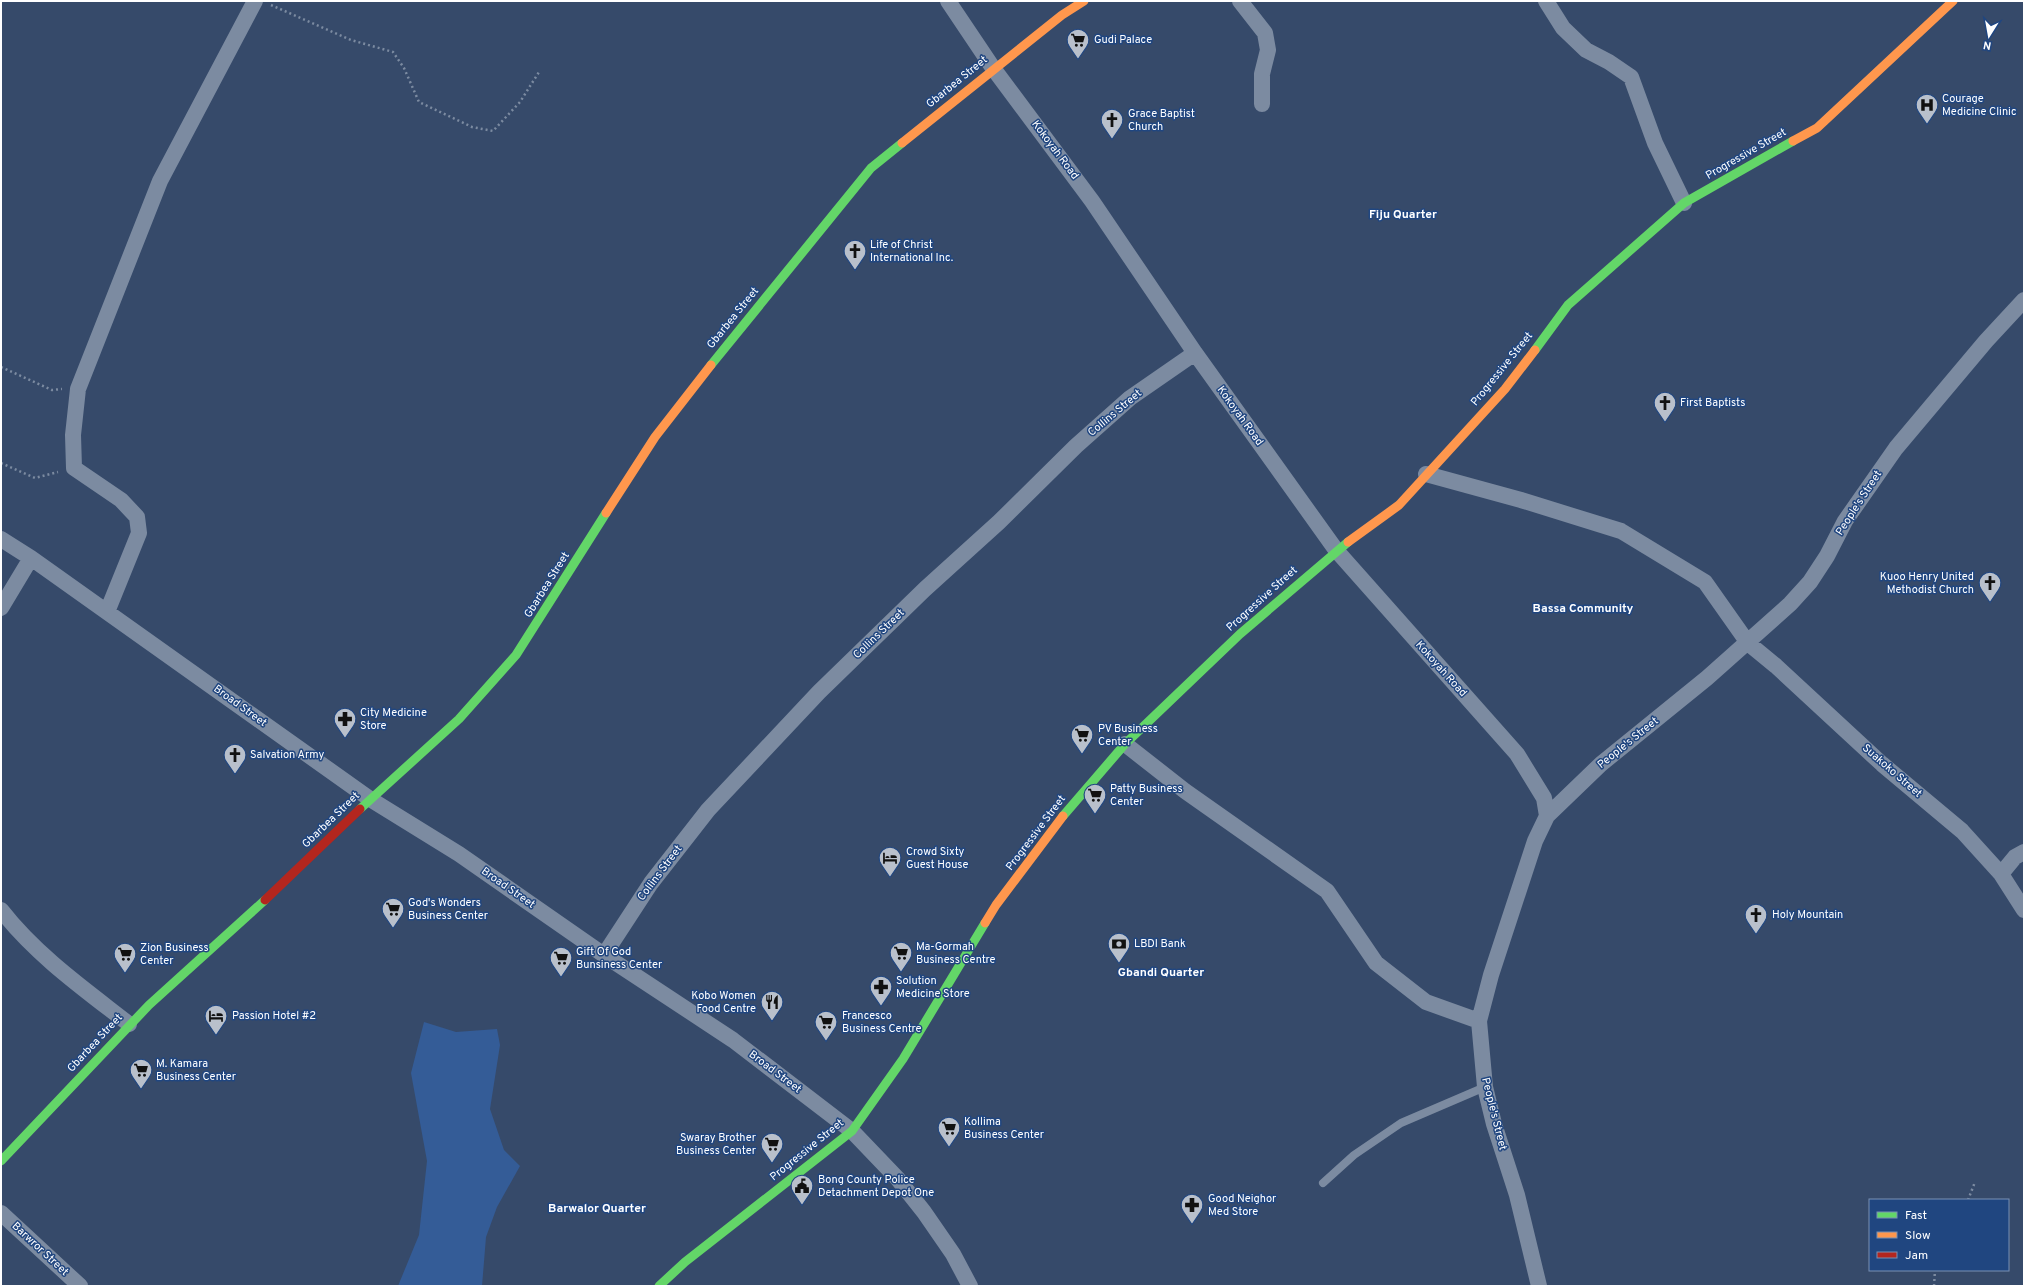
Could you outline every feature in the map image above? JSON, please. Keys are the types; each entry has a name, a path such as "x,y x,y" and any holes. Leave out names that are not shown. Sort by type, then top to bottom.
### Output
{"street":[{"name":"Kokoyah Road","path":"948,1 993,68 1092,201 1195,353 1336,550 1517,754 1544,798 1547,816"},
{"name":"Gbarbea Street","path":"1,1161 129,1024 237,928 370,799 459,719 516,655 655,437 721,352 871,168 993,68 1062,15 1084,1"},
{"path":"1240,1 1265,33 1268,50 1262,74 1262,104"},
{"path":"1546,1 1563,28 1586,50 1609,62 1631,77 1655,143 1684,203"},
{"name":"Progressive Street","path":"659,1286 685,1262 852,1131 903,1060 996,905 1056,822 1125,744 1240,634 1336,550 1399,505 1505,389 1568,305 1684,203 1817,128 1953,1"},
{"path":"107,612 139,533 137,517 121,500 74,468 73,435 78,389 160,181 262,2"},
{"name":"People's Street","path":"1539,1286 1517,1196 1494,1124 1485,1087 1478,1021 1491,975 1535,841 1547,816 1601,764 1748,643 1790,604 1810,582 1827,556 1845,521 1896,448 1986,341 2024,300"},
{"name":"Collins Street","path":"604,955 650,883 708,810 819,692 925,589 999,522 1076,446 1130,398 1195,353"},
{"name":"Suakoko Street","path":"1426,474 1521,500 1621,531 1705,582 1748,643 1781,671 1882,764 1962,831 2001,874 2024,910"},
{"name":"Broad Street","path":"1,539 31,558 370,799 459,854 604,955 733,1040 852,1131 897,1178 924,1212 953,1254 970,1286"},
{"path":"1,608 31,558"},
{"path":"1125,744 1185,791 1327,891 1376,963 1426,1002 1478,1021"},
{"path":"2001,874 2015,857 2024,852"},
{"path":"1,910 20,934 78,984 129,1024"},
{"name":"Barwror Street","path":"1,1213 80,1286"}],"lane":[{"path":"1323,1183 1354,1155 1401,1123 1485,1087"}],"path":[{"path":"262,2 351,40 393,52 404,68 419,102 472,127 493,131 520,102 539,72"},
{"path":"1,367 52,390 78,389"},
{"path":"1,463 36,478 74,468"},
{"path":"1968,1199 1975,1182"},
{"path":"1934,1286 1935,1271"}],"shaded area":[{"path":"424,1022 456,1032 497,1029 500,1045 490,1109 504,1150 520,1166 497,1207 486,1237 482,1286 398,1286 419,1235 427,1161 411,1073"}],"traffic: fast":[{"path":"1535,350 1568,305 1684,203 1793,141"},
{"path":"711,365 871,168 902,143"},
{"path":"360,809 459,719 516,655 606,513"},
{"path":"1063,816 1125,744 1240,634 1348,542"},
{"path":"1,1161 149,1005 265,900"},
{"path":"659,1286 685,1262 852,1131 903,1059 985,923"}],"traffic: slow":[{"path":"902,143 1062,15 1084,1"},
{"path":"1793,141 1817,128 1953,1"},
{"path":"1348,542 1399,505 1505,389 1535,350"},
{"path":"606,513 655,437 711,365"},
{"path":"985,923 996,905 1063,816"}],"traffic: jam":[{"path":"265,900 360,809"}],"place":[{"name":"Gudi Palace","path":"1078,60"},
{"name":"Courage Medicine Clinic","path":"1927,124"},
{"name":"Grace Baptist Church","path":"1112,140"},
{"name":"Life of Christ International Inc.","path":"855,270"},
{"name":"First Baptists","path":"1665,422"},
{"name":"Kuoo Henry United Methodist Church","path":"1990,602"},
{"name":"City Medicine Store","path":"345,738"},
{"name":"PV Business Center","path":"1082,754"},
{"name":"Salvation Army","path":"235,774"},
{"name":"Patty Business Center","path":"1095,814"},
{"name":"Crowd Sixty Guest House","path":"890,878"},
{"name":"God's Wonders Business Center","path":"393,928"},
{"name":"Holy Mountain","path":"1756,934"},
{"name":"LBDI Bank","path":"1119,964"},
{"name":"Ma-Gormah Business Centre","path":"901,972"},
{"name":"Zion Business Center","path":"125,974"},
{"name":"Gift Of God Bunsiness Center","path":"561,978"},
{"name":"Solution Medicine Store","path":"881,1006"},
{"name":"Kobo Women Food Centre","path":"772,1022"},
{"name":"Passion Hotel #2","path":"216,1036"},
{"name":"Francesco Business Centre","path":"826,1042"},
{"name":"M. Kamara Business Center","path":"141,1090"},
{"name":"Kollima Business Center","path":"949,1148"},
{"name":"Swaray Brother Business Center","path":"772,1164"},
{"name":"Bong County Police Detachment Depot One","path":"802,1206"},
{"name":"Good Neighor Med Store","path":"1192,1224"}],"district":[{"name":"Fiju Quarter","path":"1403,215"},
{"name":"Bassa Community","path":"1583,609"},
{"name":"Gbandi Quarter","path":"1161,973"},
{"name":"Barwalor Quarter","path":"597,1209"}]}
